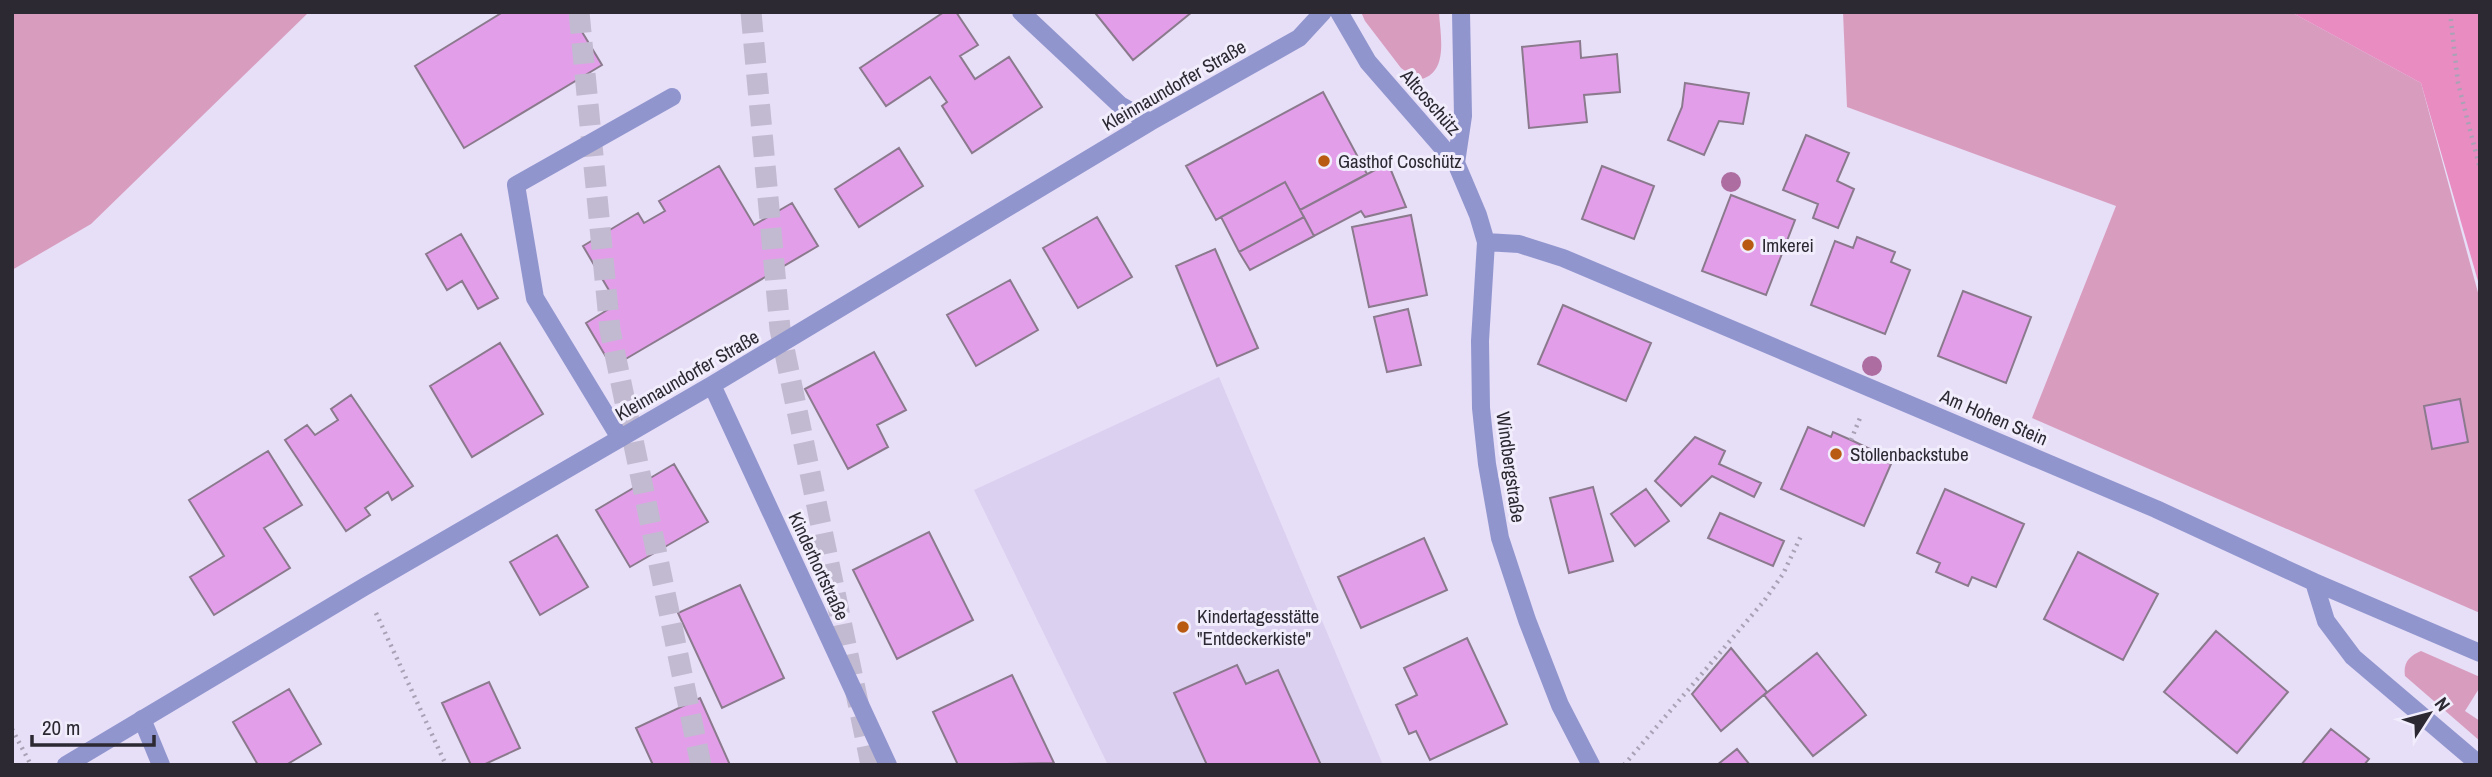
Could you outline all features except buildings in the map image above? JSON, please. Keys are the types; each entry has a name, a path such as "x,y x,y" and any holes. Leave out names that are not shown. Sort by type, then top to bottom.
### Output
{"street":[{"path":"1021,12 1120,104 1150,122"},
{"name":"Kleinnaundorfer Straße","path":"66,765 712,385 1150,122 1299,38 1323,12"},
{"name":"Altcoschütz","path":"1339,12 1368,62 1457,163"},
{"name":"Altcoschütz","path":"1457,163 1463,116 1461,12"},
{"path":"620,438 535,298 516,186 672,97"},
{"name":"Windbergstraße","path":"1457,163 1486,242 1480,341 1481,408 1487,464 1500,538 1527,620 1556,693 1591,765"},
{"name":"Am Hohen Stein","path":"1486,242 1519,244 1563,258 2156,509 2314,582 2480,653"},
{"name":"Kinderhortstraße","path":"712,385 888,765"},
{"path":"2314,582 2326,621 2353,657 2480,765"},
{"path":"142,719 161,765"}],"path":[{"path":"2450,12 2458,83 2480,169"},
{"path":"1851,440 1860,418"},
{"path":"1624,765 1764,601 1783,574 1801,536"},
{"path":"365,587 446,765"},
{"path":"12,729 32,765"}],"shaded area":[{"path":"12,12 309,12 91,224 12,270"},
{"path":"1361,12 1439,12 1440,60 1431,75 1422,79 1415,78 1401,68"},
{"path":"1843,12 2291,12 2421,83 2480,300 2480,613 2032,418 2116,206 1847,107"},
{"path":"2291,12 2480,12 2480,288 2421,83"},
{"name":"Kindertagesstätte \"Entdeckerkiste\"","path":"1219,377 1383,765 1108,765 974,490"},
{"path":"2421,651 2480,677 2480,687 2465,711 2480,721 2480,741 2405,676 2408,660"}],"tunnel":[{"path":"579,12 610,330 701,765"},
{"path":"751,12 780,329 871,765"}],"place":[{"name":"Gasthof Coschütz","path":"1324,161"},
{"name":"Imkerei","path":"1748,245"},
{"name":"Stollenbackstube","path":"1836,454"},
{"name":"Kindertagesstätte \"Entdeckerkiste\"","path":"1183,627"}]}
